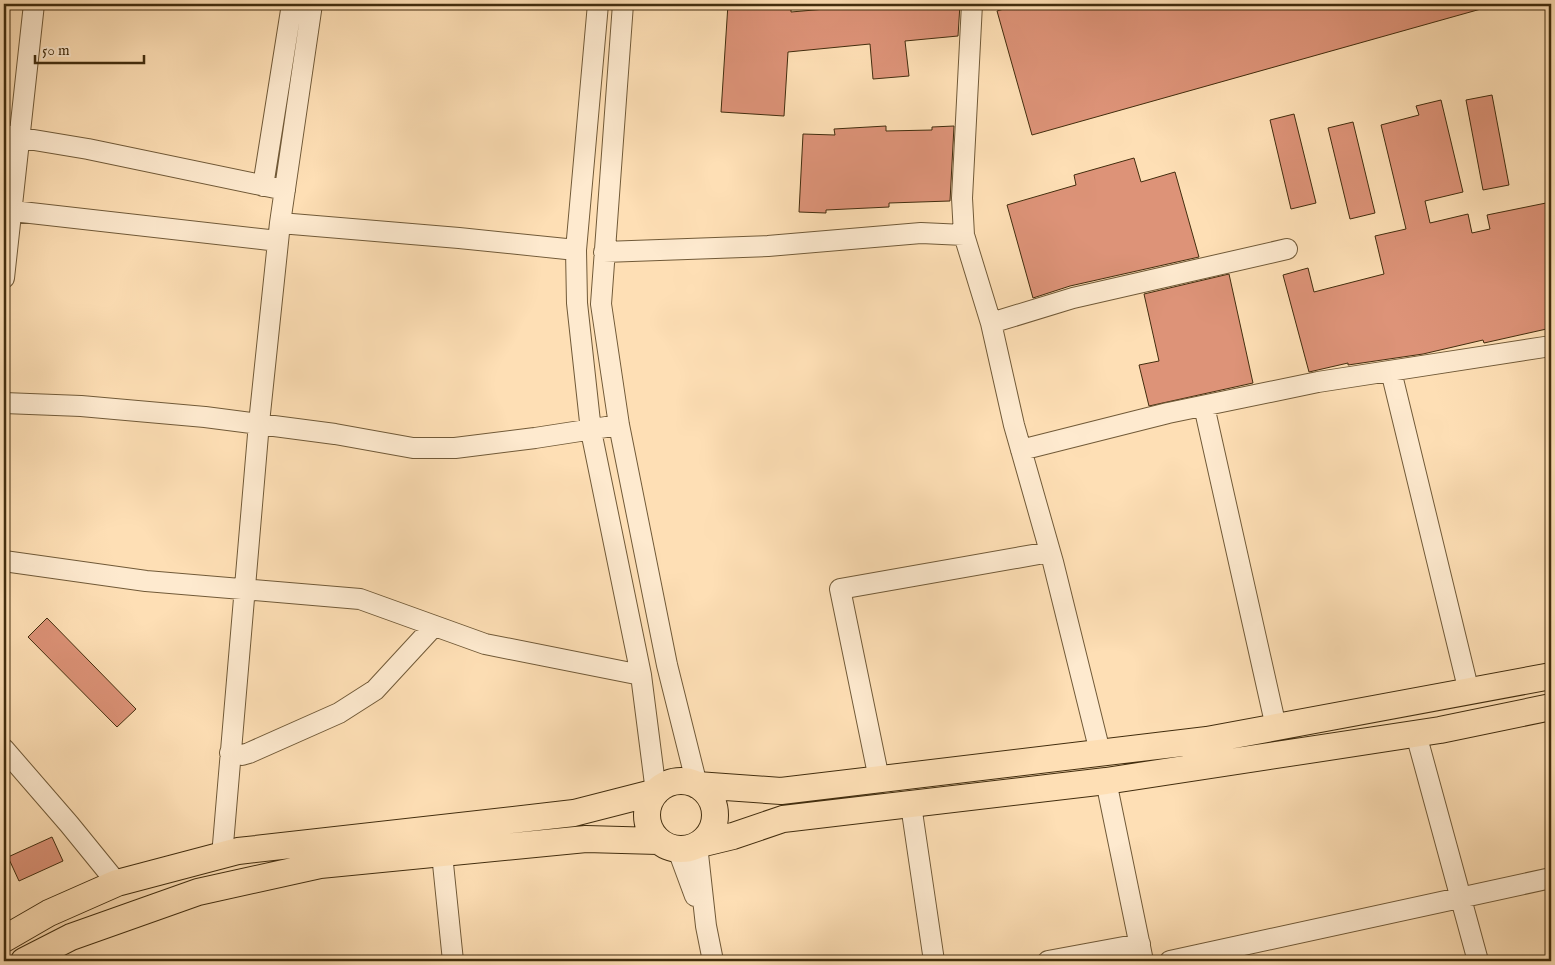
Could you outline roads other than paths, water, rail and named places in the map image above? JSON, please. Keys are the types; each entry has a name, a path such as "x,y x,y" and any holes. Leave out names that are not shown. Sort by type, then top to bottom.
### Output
{"main road":[{"path":"4,939 49,913 117,883 238,851 574,813 656,792 665,785 675,782 686,781 698,785 781,791 1208,740 1551,676"},
{"path":"24,961 72,937 198,892 320,865 586,839 683,845 733,836 783,819 1106,781 1416,734 1551,707"},
{"path":"656,792 649,806 648,822 652,833 683,845 708,836 714,825 713,802 707,792 698,785"}],"street":[{"path":"4,278 11,135 34,4"},
{"path":"264,186 292,4"},
{"path":"222,856 258,423 279,232 312,4"},
{"path":"598,4 576,250 576,303 591,430 640,674 656,792"},
{"path":"623,4 601,304 619,425 667,666 698,785"},
{"path":"972,4 962,198 964,235 991,323 1021,450 1050,552 1100,752"},
{"path":"11,135 285,190"},
{"path":"7,210 279,232 459,238 576,250"},
{"path":"604,252 768,246 921,233 964,235"},
{"path":"991,323 1072,298 1287,249"},
{"path":"1021,450 1204,406 1318,382 1551,346"},
{"path":"1391,371 1469,692"},
{"path":"4,403 81,406 205,416 413,448 455,448 619,425"},
{"path":"1204,406 1276,727"},
{"path":"878,779 840,589 1050,552"},
{"path":"4,561 146,581 360,599 485,644 640,674"},
{"path":"230,753 242,755 250,753 339,713 375,690 434,626"},
{"path":"1416,734 1478,961"},
{"path":"4,749 117,883"},
{"path":"1048,961 1141,953 1106,781"},
{"path":"911,805 934,961"},
{"path":"683,845 706,926 713,961"},
{"path":"442,854 453,961"},
{"path":"1170,961 1551,878"}]}
